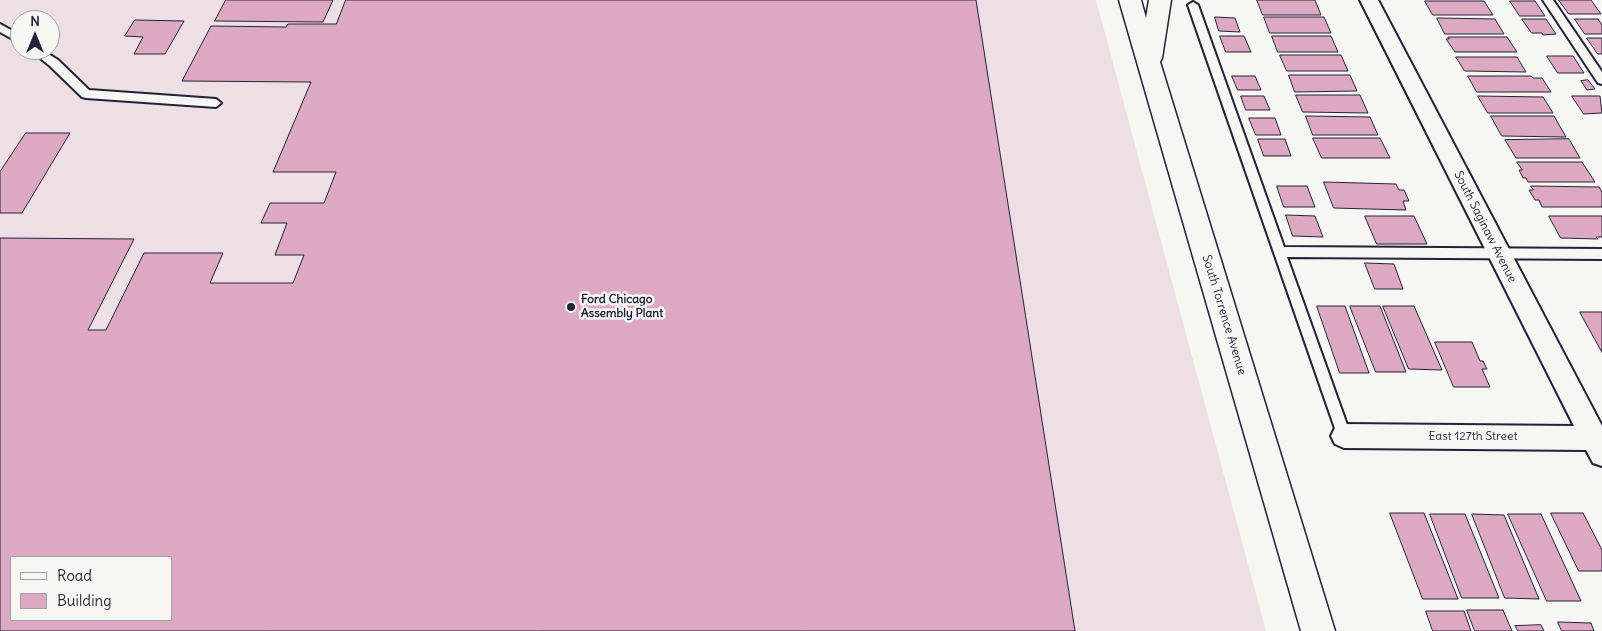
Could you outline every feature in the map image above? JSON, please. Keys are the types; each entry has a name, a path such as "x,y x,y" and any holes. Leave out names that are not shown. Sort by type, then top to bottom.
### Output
{"main road":[{"name":"South Torrence Avenue","path":"1130,0 1318,631"},
{"path":"1150,67 1160,0"}],"street":[{"name":"South Saginaw Avenue","path":"1369,0 1499,254 1599,443"},
{"name":"East 127th Street","path":"1344,436 1599,443"}],"lane":[{"path":"1548,0 1602,80"},
{"path":"1193,5 1344,436"},
{"path":"50,60 86,94 216,103"},
{"path":"1280,252 1602,254"}],"shaded area":[{"name":"Ford Chicago Assembly Plant","path":"0,0 1096,0 1266,631 0,631"}],"building":[{"path":"226,0 333,0 323,22 215,21"},
{"name":"Ford Chicago Assembly Plant","path":"346,0 976,0 1075,631 0,631 0,238 134,239 88,330 106,330 144,253 223,253 210,283 293,283 304,255 275,255 287,223 261,223 270,203 324,203 336,172 273,172 311,82 182,81 211,26 286,27 288,24 336,24"},
{"path":"1257,0 1315,0 1321,15 1263,15"},
{"path":"1559,0 1591,0 1601,14 1569,14"},
{"path":"1425,1 1484,1 1493,15 1433,15"},
{"path":"1510,1 1535,1 1545,16 1520,16"},
{"path":"1215,17 1235,18 1240,32 1219,31"},
{"path":"1264,17 1324,17 1331,33 1270,33"},
{"path":"1437,18 1495,19 1504,34 1445,34"},
{"path":"1522,19 1546,19 1556,34 1543,35 1542,33 1532,33"},
{"path":"1575,19 1598,19 1602,25 1602,34 1585,34"},
{"path":"135,20 184,21 165,54 134,54 143,37 125,36"},
{"path":"1220,36 1244,36 1251,52 1226,52"},
{"path":"1272,36 1331,36 1338,52 1278,52"},
{"path":"1448,37 1507,37 1517,52 1455,52 1446,39 1449,39"},
{"path":"1587,38 1602,38 1602,54 1598,54"},
{"path":"1280,55 1341,55 1348,71 1287,71"},
{"path":"1547,56 1573,56 1584,73 1558,73"},
{"path":"1456,57 1517,57 1526,72 1465,71"},
{"path":"1289,75 1350,75 1357,91 1295,92"},
{"path":"1232,76 1255,76 1261,90 1238,90"},
{"path":"1468,76 1531,76 1533,78 1542,78 1551,92 1477,92"},
{"path":"1588,80 1595,89 1587,90 1581,81"},
{"path":"1296,95 1360,95 1368,113 1303,112"},
{"path":"1241,96 1264,96 1270,110 1246,110"},
{"path":"1478,96 1543,97 1553,113 1488,113"},
{"path":"1572,96 1600,96 1602,113 1584,114"},
{"path":"1306,116 1370,117 1378,135 1313,135"},
{"path":"1491,116 1554,116 1566,137 1502,136"},
{"path":"1249,118 1275,118 1281,135 1256,135"},
{"path":"26,133 70,133 22,213 0,213 0,172"},
{"path":"1313,138 1380,138 1390,158 1322,158"},
{"path":"1258,139 1285,139 1291,156 1264,156"},
{"path":"1569,139 1580,158 1516,158 1505,140"},
{"path":"1517,162 1582,162 1595,182 1528,182 1526,178 1523,178 1519,170 1522,170"},
{"path":"1324,182 1396,184 1399,190 1404,190 1409,201 1403,201 1406,210 1334,208"},
{"path":"1277,186 1307,186 1315,207 1284,207"},
{"path":"1531,186 1599,187 1602,192 1602,207 1542,207 1539,200 1535,200 1529,190 1533,190"},
{"path":"1286,215 1315,216 1323,237 1293,236"},
{"path":"1365,216 1414,216 1427,244 1377,244"},
{"path":"1549,216 1602,216 1602,237 1596,237 1598,239 1561,238"},
{"path":"1365,263 1394,264 1403,289 1375,289"},
{"path":"1317,306 1345,306 1369,373 1340,373"},
{"path":"1350,306 1380,306 1406,372 1376,372"},
{"path":"1383,306 1414,306 1442,370 1409,369"},
{"path":"1580,312 1602,312 1602,352"},
{"path":"1435,342 1472,342 1480,361 1483,361 1487,369 1482,369 1490,387 1454,387"},
{"path":"1390,513 1424,513 1458,599 1423,599"},
{"path":"1551,513 1583,513 1602,550 1602,571 1579,571"},
{"path":"1430,514 1465,514 1499,598 1462,598"},
{"path":"1472,514 1504,515 1539,599 1505,598"},
{"path":"1508,514 1541,514 1581,601 1547,601"},
{"path":"1467,610 1503,610 1512,631 1475,631"},
{"path":"1426,611 1464,611 1471,631 1433,631"},
{"path":"1558,622 1591,623 1594,631 1562,631"},
{"path":"1541,625 1544,631 1518,631 1515,626"}],"place":[{"name":"Ford Chicago Assembly Plant","path":"571,307"}]}
